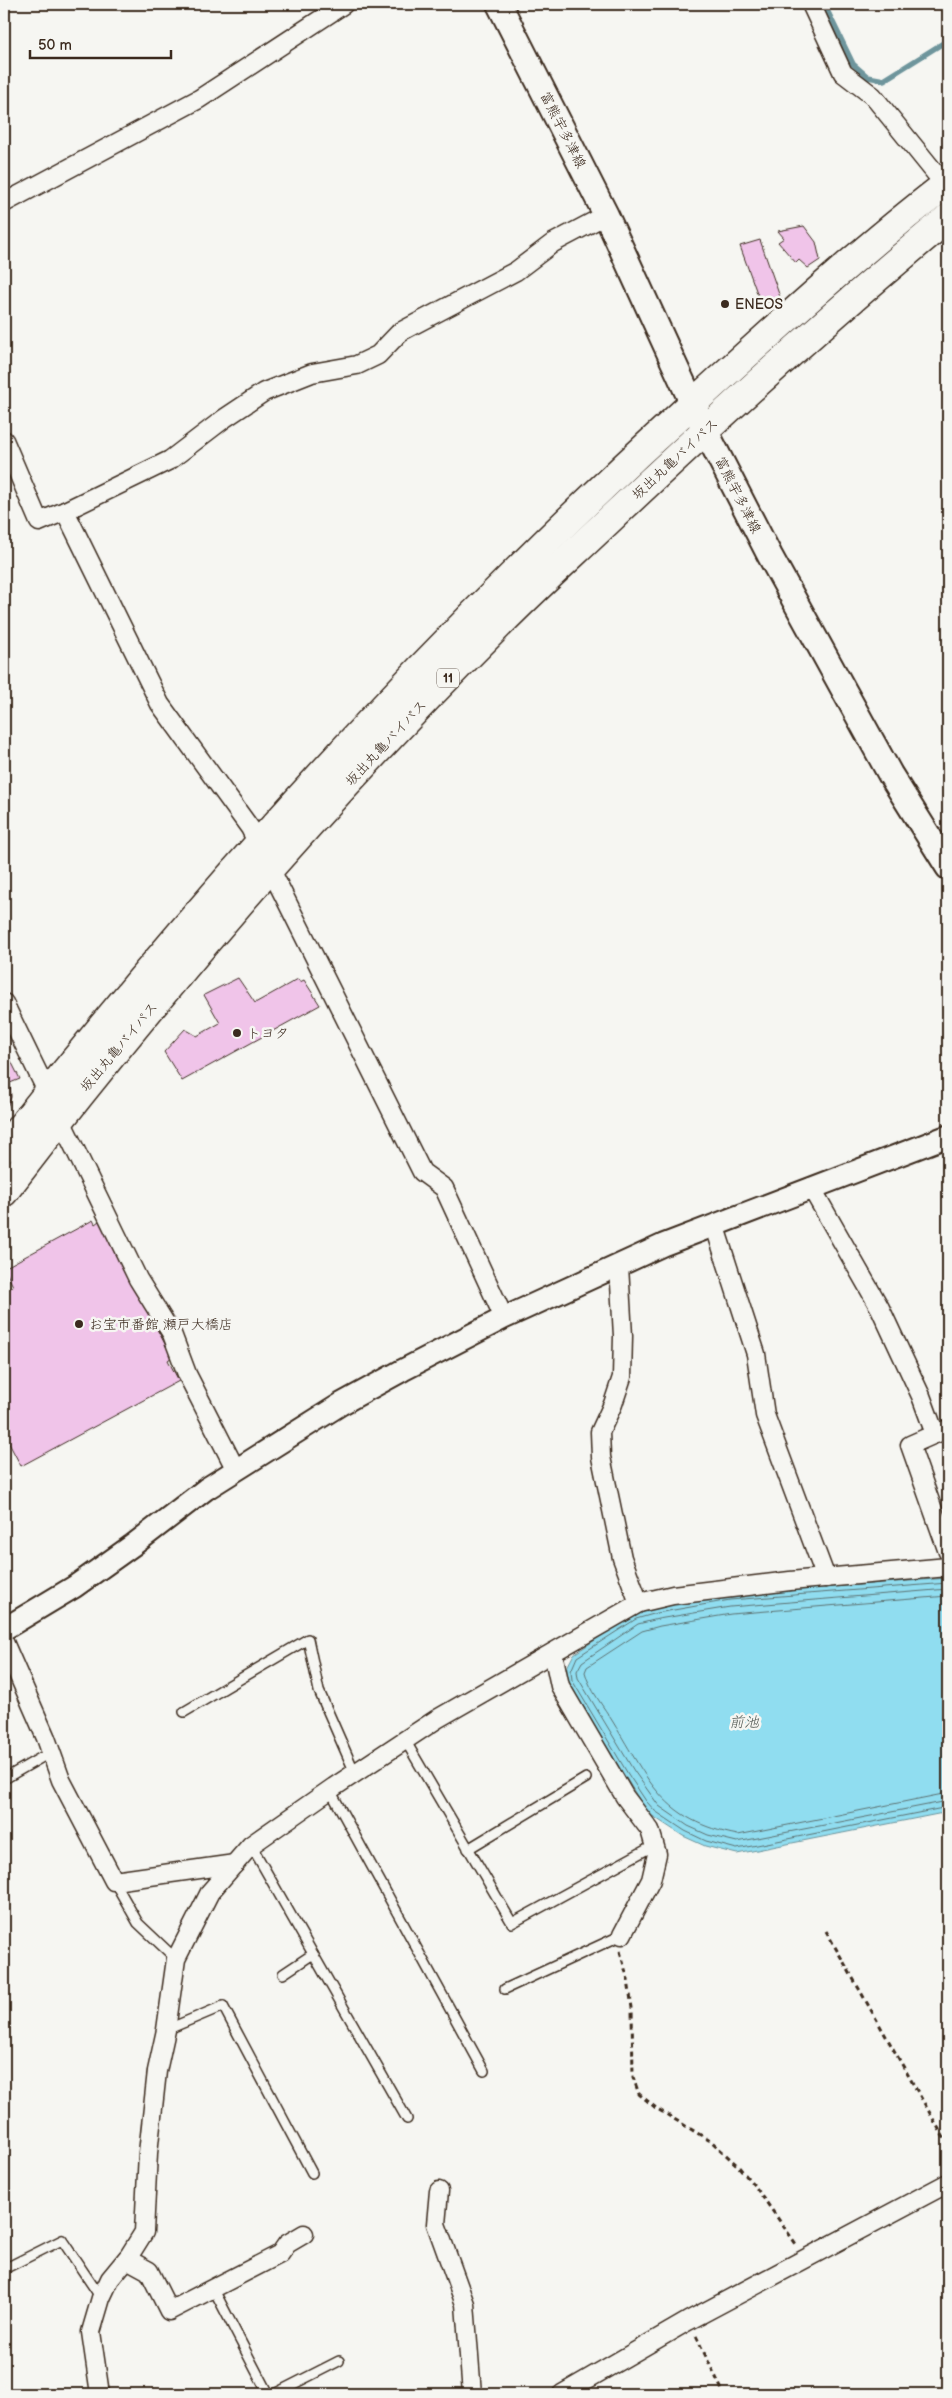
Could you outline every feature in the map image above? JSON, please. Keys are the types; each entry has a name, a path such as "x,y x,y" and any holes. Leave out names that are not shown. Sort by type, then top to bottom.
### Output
{"highway":[{"name":"坂出丸亀バイパス","path":"4,1148 48,1092 258,845 379,712 479,609 649,443 828,282 947,184"},
{"name":"坂出丸亀バイパス","path":"4,1192 60,1118 269,870 494,630 820,326 948,218"}],"main road":[{"name":"富熊宇多津線","path":"499,4 606,215 693,404 770,556 890,774 948,867"}],"street":[{"path":"4,203 199,99 344,4"},
{"path":"811,4 843,73 873,96 947,184"},
{"path":"4,440 39,522 170,460 225,418 264,392 312,373 357,365 378,355 400,332 516,271 553,242 606,215"},
{"path":"65,511 160,704 250,828 269,870 422,1172 444,1188 504,1318"},
{"path":"4,1003 138,1279 172,1334 187,1374 236,1470"},
{"path":"4,1629 74,1587 206,1489 349,1399 504,1318 663,1245 714,1224 948,1136"},
{"path":"811,1187 880,1308 922,1396 942,1432 910,1445 948,1552"},
{"path":"714,1224 756,1354 765,1415 826,1578"},
{"path":"618,1266 624,1336 622,1377 613,1404 600,1432 601,1458 622,1558 639,1603"},
{"path":"100,2394 92,2332 101,2298 110,2279 144,2232 148,2153 157,2071 166,2030 176,1959 210,1892 251,1845 437,1719 639,1603 673,1595 948,1567"},
{"path":"4,1642 61,1780 114,1881 234,1864"},
{"path":"553,1653 560,1686 625,1797 650,1830 655,1845 657,1854 651,1880 622,1936"},
{"path":"562,2394 688,2321 948,2184"},
{"path":"439,2191 436,2224 464,2304 472,2394"},
{"path":"126,2259 149,2271 169,2311 280,2254 287,2244 304,2234"}],"lane":[{"path":"184,1712 308,1639 319,1690 355,1773"},
{"path":"405,1740 512,1923 655,1845"},
{"path":"4,1779 51,1752"},
{"path":"468,1849 586,1778"},
{"path":"330,1790 484,2071"},
{"path":"251,1845 407,2119"},
{"path":"114,1881 138,1923 176,1959"},
{"path":"505,1989 622,1936"},
{"path":"283,1974 314,1954"},
{"path":"166,2030 223,2006 312,2173"},
{"path":"4,2268 62,2240 101,2298"},
{"path":"214,2288 268,2394"},
{"path":"274,2394 339,2361"}],"path":[{"path":"826,1931 948,2145"},
{"path":"622,1936 619,1953 628,1980 632,2008 632,2077 639,2094 656,2108 712,2142 738,2166 757,2189 806,2259"},
{"path":"688,2321 724,2394"}],"water":[{"name":"前池","path":"948,1578 948,1812 737,1854 705,1846 683,1836 651,1815 642,1804 567,1682 565,1671 574,1654 634,1614 684,1602 729,1595"}],"building":[{"path":"804,226 816,242 820,260 808,268 799,260 796,263 778,242 784,238 778,231"},
{"path":"760,240 780,297 761,304 740,246"},
{"name":"トヨタ","path":"238,978 255,1003 298,979 300,982 304,980 320,1005 182,1081 164,1052 185,1029 197,1036 220,1023 204,995"},
{"path":"4,1047 20,1079 10,1083 11,1097 4,1114"},
{"name":"お宝市番館 瀬戸大橋店","path":"93,1220 95,1224 99,1221 172,1357 168,1360 179,1381 21,1466 4,1434 4,1291 13,1286 4,1268"}],"waterway":[{"path":"824,4 853,64 868,77 884,80 948,40"}],"place":[{"name":"ENEOS","path":"725,304"},
{"name":"トヨタ","path":"237,1033"},
{"name":"お宝市番館 瀬戸大橋店","path":"79,1324"}]}
